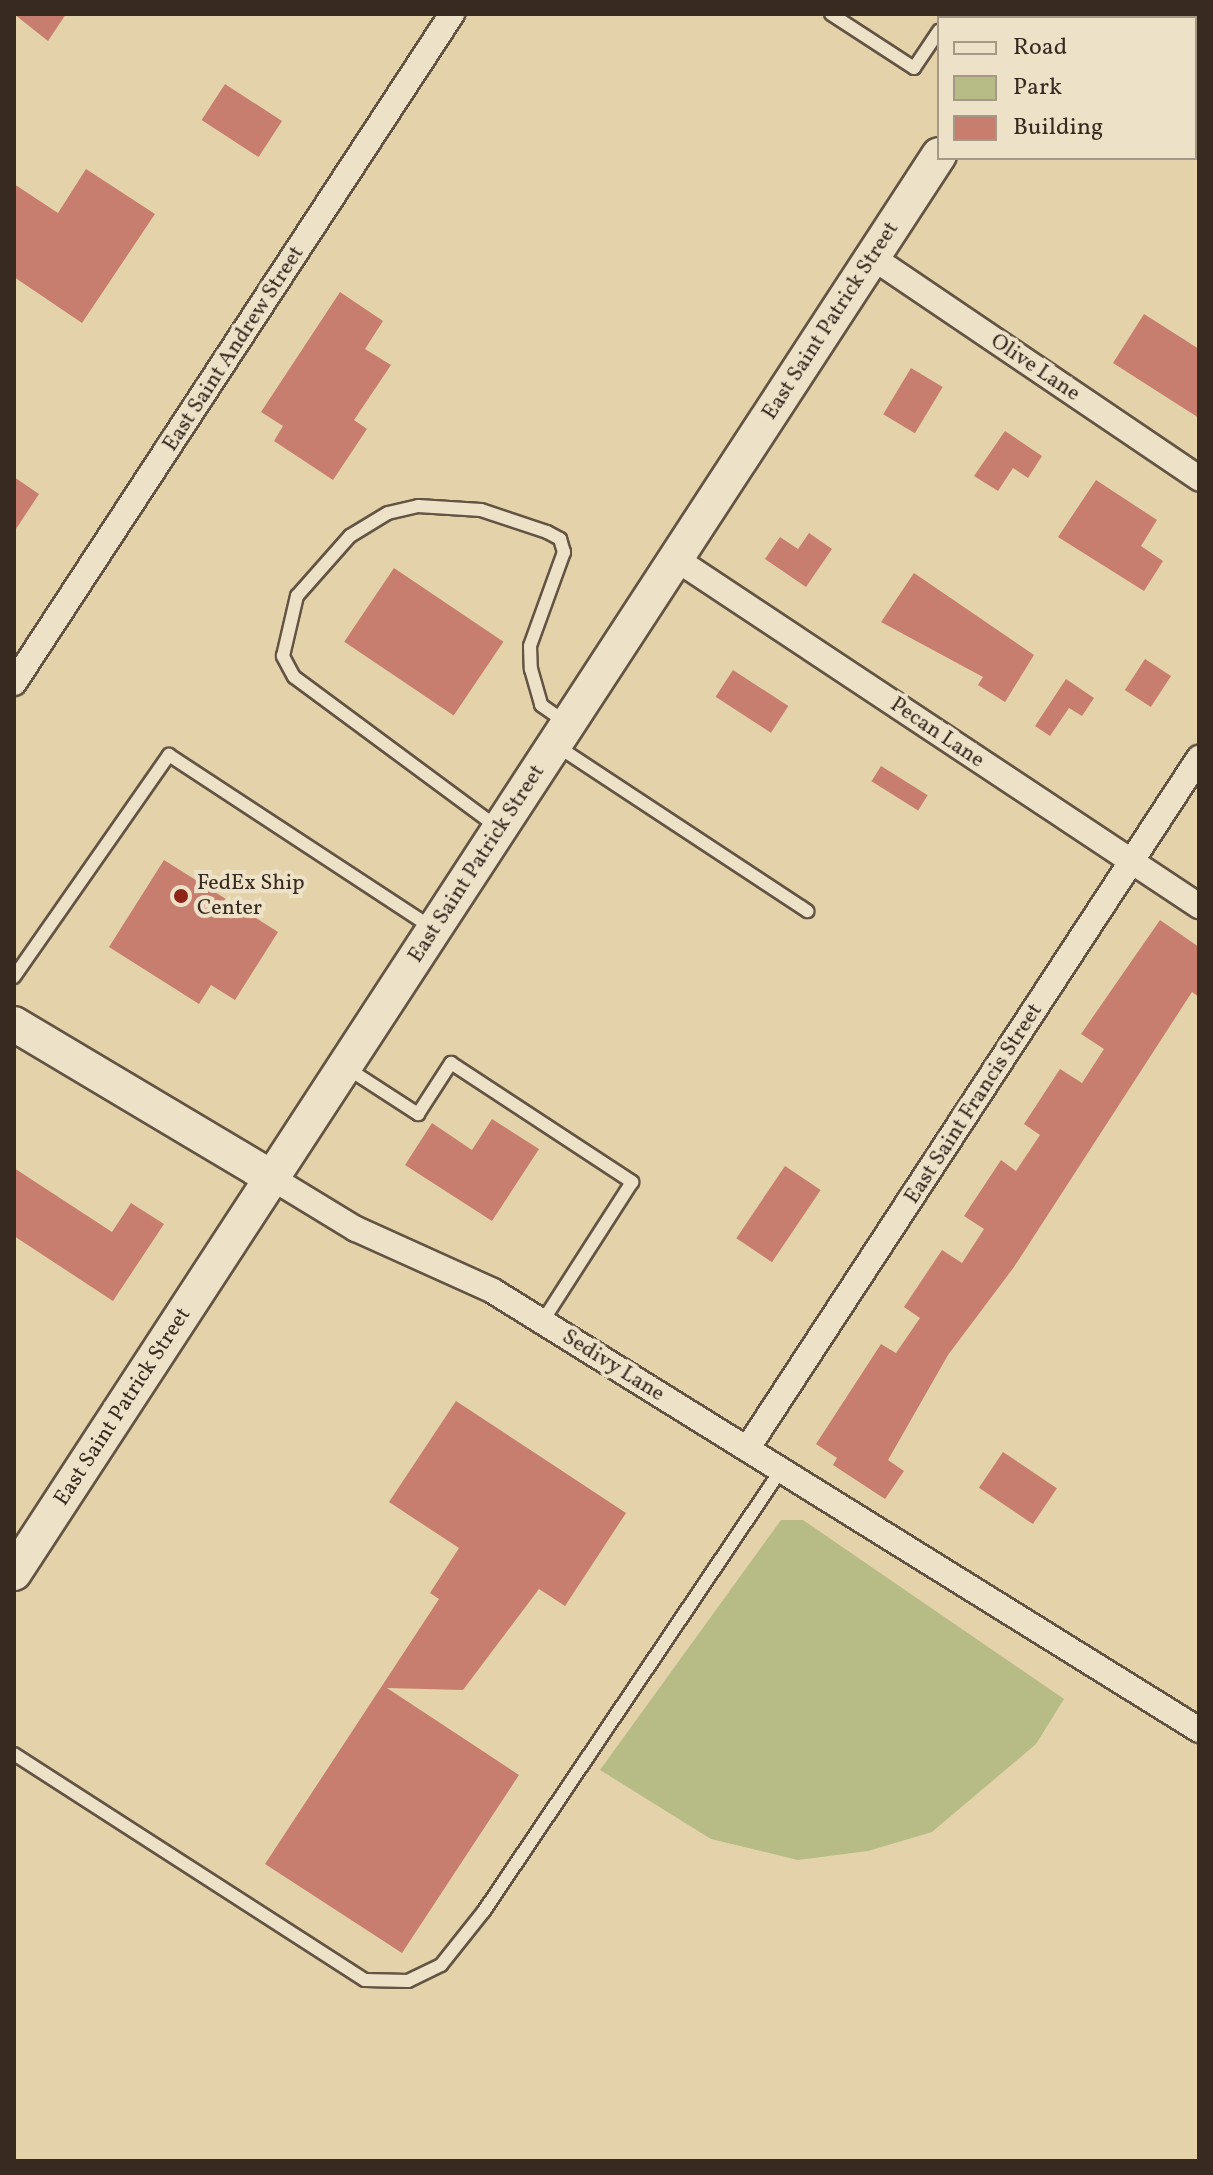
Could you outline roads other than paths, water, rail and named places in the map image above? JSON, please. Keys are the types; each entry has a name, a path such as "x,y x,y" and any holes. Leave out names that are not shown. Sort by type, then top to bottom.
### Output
{"main road":[{"name":"East Saint Patrick Street","path":"14,1573 937,158"},
{"name":"Sedivy Lane","path":"14,1024 272,1178"}],"street":[{"name":"East Saint Andrew Street","path":"14,683 452,14"},
{"name":"Olive Lane","path":"872,257 1199,478"},
{"name":"Pecan Lane","path":"676,559 1199,906"},
{"name":"East Saint Francis Street","path":"747,1449 1199,758"},
{"name":"Sedivy Lane","path":"272,1178 356,1229 493,1291 1199,1730"}],"lane":[{"path":"831,14 914,68 937,34"},
{"path":"500,828 294,677 283,656 297,596 350,536 388,513 418,506 481,510 560,539 564,552 530,646 531,669 541,705 561,734 807,911"},
{"path":"14,977 169,755 434,929"},
{"path":"344,1067 418,1114 451,1063 632,1182 542,1322"},
{"path":"14,1754 365,1980 408,1981 441,1965 484,1911 781,1470"}],"place":[{"name":"FedEx Ship Center","path":"181,896"}]}
